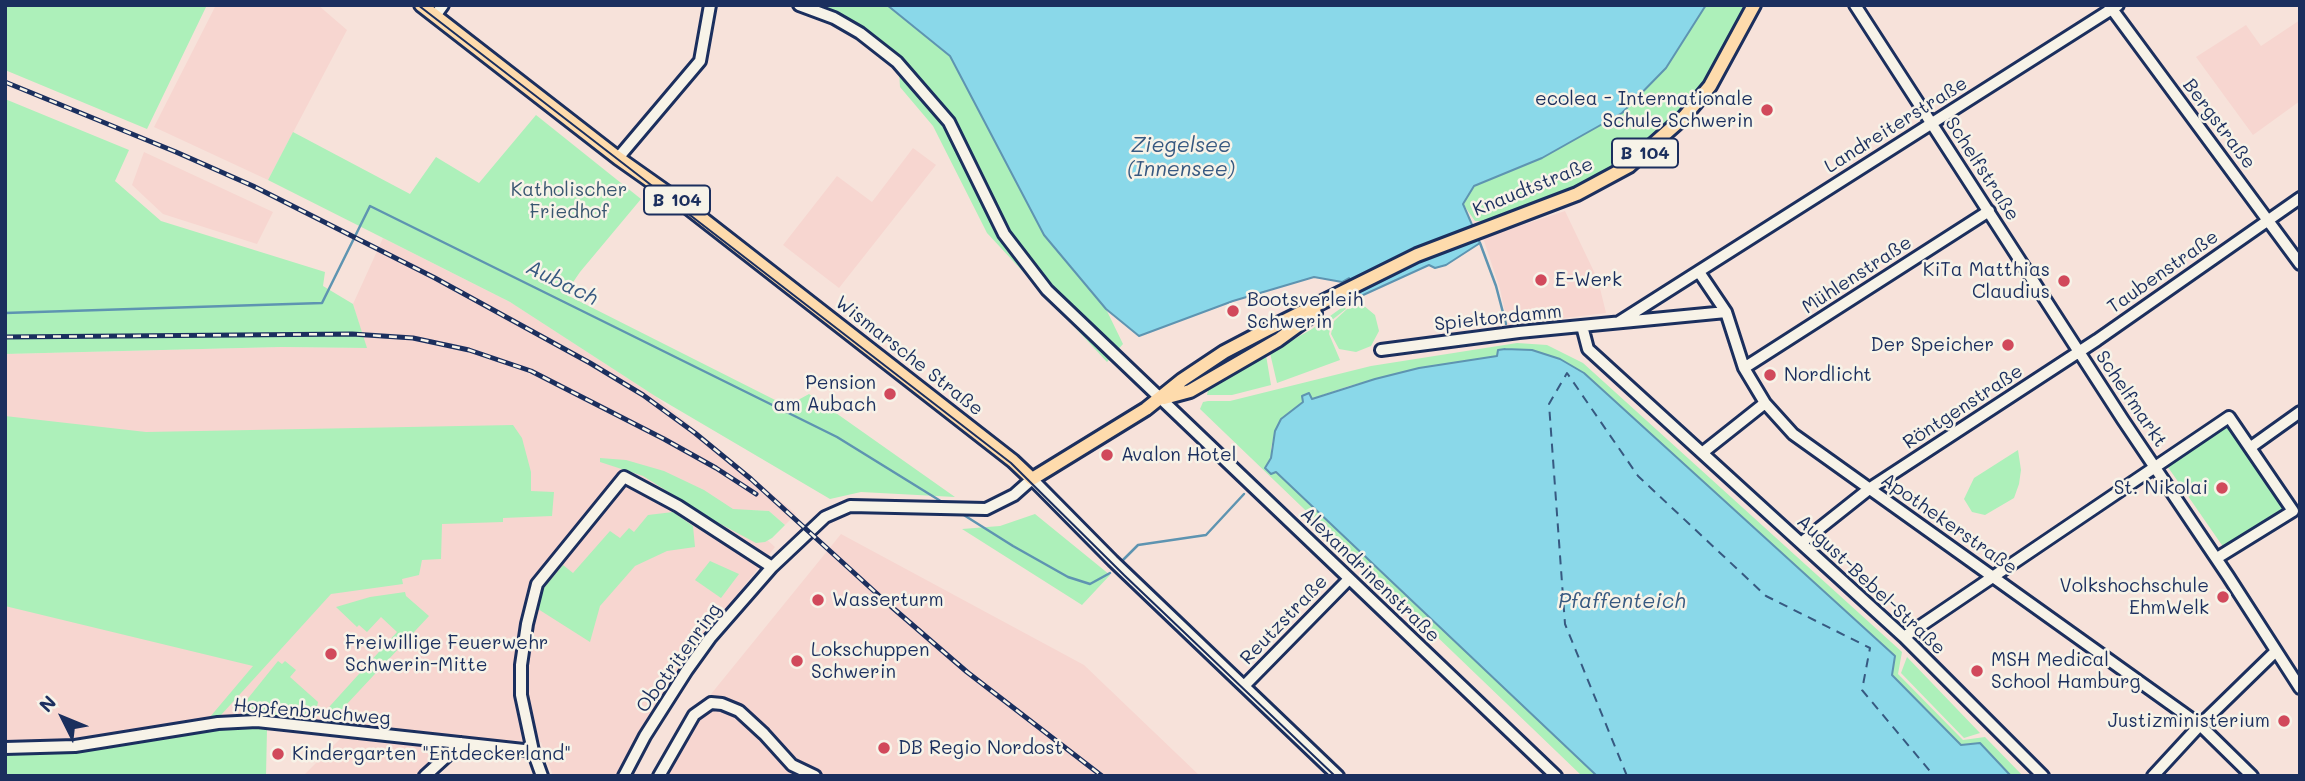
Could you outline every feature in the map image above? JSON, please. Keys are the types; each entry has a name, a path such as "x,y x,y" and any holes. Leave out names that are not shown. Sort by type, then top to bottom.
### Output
{"main road":[{"name":"Wismarsche Straße","path":"421,5 439,10 618,158 686,206 1013,461 1032,479"},
{"name":"Knaudtstraße","path":"1160,399 1182,380 1224,352 1417,255 1577,194 1629,166 1684,117 1710,86 1754,5"},
{"name":"B 104","path":"1032,479 1160,399"}],"street":[{"path":"618,158 700,61 710,5"},
{"name":"Alexandrinenstraße","path":"799,5 834,18 860,33 897,62 949,122 1004,234 1047,290 1556,776"},
{"name":"Schelfstraße","path":"1855,5 2079,352"},
{"name":"Landreiterstraße","path":"1619,322 2113,7"},
{"name":"Bergstraße","path":"2113,7 2300,264"},
{"name":"Taubenstraße","path":"2079,352 2300,198"},
{"name":"Mühlenstraße","path":"1744,368 1989,211"},
{"name":"Apothekerstraße","path":"1699,272 1726,312 1744,368 1765,402 1793,434 2200,725 2252,776"},
{"name":"Spieltordamm","path":"1381,350 1726,312"},
{"name":"August-Bebel-Straße","path":"1582,326 1588,349 1904,637 2043,776"},
{"name":"Schelfmarkt","path":"2079,352 2300,688"},
{"name":"Röntgenstraße","path":"1801,543 1869,489 2079,352"},
{"path":"1702,453 1765,402"},
{"path":"2251,447 2300,412"},
{"path":"1904,637 2229,417 2293,511 2217,558"},
{"path":"542,776 533,751 521,695 527,624 537,584 624,477 678,506 772,567"},
{"name":"Obotritenring","path":"624,776 645,736 710,638 772,567 825,517 850,506 986,509 1000,503 1032,479"},
{"name":"Wismarsche Straße","path":"1032,479 1113,561 1338,776"},
{"name":"Reutzstraße","path":"1244,686 1349,579"},
{"path":"2153,776 2200,725 2276,651"},
{"path":"659,776 694,715 710,703 722,704 739,712 758,728 792,765 815,776"},
{"name":"Hopfenbruchweg","path":"5,748 75,746 218,723 257,721 533,751"},
{"path":"425,776 461,743"}],"shaded area":[{"path":"216,5 318,5 347,30 268,180 154,127"},
{"path":"2300,20 2300,101 2253,135 2196,57 2246,25 2261,46"},
{"path":"913,148 936,165 839,288 783,245 837,176 872,202"},
{"path":"144,152 273,212 257,244 163,214 132,185"},
{"path":"1565,211 1598,280 1606,313 1508,325 1500,289 1483,238"},
{"path":"383,238 512,303 655,396 796,514 785,525 769,511 734,510 775,547 682,664 636,739 618,776 553,776 541,742 462,738 420,776 303,776 352,727 258,716 220,716 71,743 5,744 5,354 281,347 366,348 353,304"},
{"path":"841,534 1084,665 1200,776 659,776 694,715"}],"green space":[{"path":"5,5 207,5 147,129 5,70"},
{"path":"822,5 887,5 950,56 1044,235 1106,309 1123,344 1107,362 987,233 933,126 900,87 898,54"},
{"path":"1706,5 1747,5 1707,80 1685,108 1642,149 1604,175 1571,191 1488,221 1475,221 1463,204 1474,186 1542,158 1666,68"},
{"path":"5,99 129,150 115,181 161,221 325,272 323,286 353,304 367,348 281,347 5,354"},
{"name":"Katholischer Friedhof","path":"536,115 641,199 565,294 787,406 809,394 955,497 861,492 830,499 655,396 510,302 268,180 293,132 410,194 436,157 479,183"},
{"path":"1363,305 1375,315 1379,331 1371,346 1356,352 1339,349 1331,334 1334,321 1347,309"},
{"path":"1344,306 1346,309 1332,320 1329,334 1340,360 1277,383 1270,353 1312,329"},
{"path":"1517,343 1547,345 1583,363 1902,652 1898,674 1963,740 1985,737 2023,776 2011,776 1980,744 1961,745 1892,675 1497,356 1419,368 1311,399 1309,393 1304,402 1281,419 1275,431 1271,448 1271,474 1276,471 1597,776 1582,776 1200,409 1203,402 1230,401 1371,366"},
{"path":"1266,355 1271,385 1232,395 1207,395 1208,390"},
{"path":"5,416 146,432 513,425 522,438 531,472 531,491 554,492 552,516 503,518 503,522 442,524 441,559 422,560 419,575 402,579 403,584 331,594 221,715 210,717 253,666 5,606"},
{"path":"2229,417 2293,511 2226,551 2163,460"},
{"path":"2018,450 2021,470 2014,498 1985,515 1972,512 1964,499 1974,478"},
{"path":"600,458 626,460 664,471 704,490 733,509 769,511 785,525 772,538 756,543 713,520 643,476 600,462"},
{"path":"673,512 693,526 695,547 667,551 635,566 600,606 590,642 538,609 543,589 563,565 573,573 610,531 620,538 629,528 634,532 648,515"},
{"path":"1035,514 1110,575 1082,605 962,529 1000,526"},
{"path":"710,561 739,574 721,598 695,580"},
{"path":"405,592 406,596 429,616 332,720 333,712 327,711 330,706 397,632 381,617 367,632 359,625 357,627 336,607 370,597"},
{"path":"1907,657 1980,733 1964,738 1901,673"},
{"path":"278,661 282,664 285,661 296,670 290,677 318,702 314,720 243,715 241,707"},
{"path":"218,728 267,729 266,776 5,776 5,754 88,751"}],"water":[{"name":"Ziegelsee (Innensee)","path":"887,5 1706,5 1666,68 1622,113 1542,158 1474,186 1463,204 1480,243 1446,265 1435,268 1429,265 1361,296 1349,278 1342,282 1314,277 1233,301 1139,336 1106,309 1044,235 950,56"},
{"name":"Pfaffenteich","path":"1498,350 1532,350 1560,359 1584,373 1895,656 1892,675 1961,745 1980,743 2011,776 1597,776 1276,472 1271,474 1265,468 1271,458 1275,431 1281,419 1303,402 1302,396 1309,393 1312,399 1419,368 1497,356"}],"waterway":[{"name":"Aubach","path":"5,313 322,303 370,206 837,437 947,505"},
{"path":"1480,243 1506,324"},
{"name":"Aubach","path":"1123,560 1138,545 1206,535 1244,494"},
{"name":"Aubach","path":"959,512 1068,577 1090,584 1110,573"}],"ferry route":[{"path":"1627,776 1565,624 1549,404 1567,373 1638,476 1766,596 1870,648 1862,690 1934,776"}],"tram line":[{"path":"418,5 1011,463 1335,776"}],"railway":[{"path":"5,82 253,186 435,278 643,395 751,479 967,672 1102,776"},
{"path":"5,337 352,334 413,338 469,350 531,371 664,439 756,494"}],"place":[{"name":"ecolea - Internationale Schule Schwerin","path":"1767,110"},
{"name":"E-Werk","path":"1541,280"},
{"name":"KiTa Matthias Claudius","path":"2064,281"},
{"name":"Bootsverleih Schwerin","path":"1233,311"},
{"name":"Der Speicher","path":"2008,345"},
{"name":"Nordlicht","path":"1770,375"},
{"name":"Pension am Aubach","path":"890,394"},
{"name":"Avalon Hotel","path":"1107,455"},
{"name":"St. Nikolai","path":"2222,488"},
{"name":"Volkshochschule EhmWelk","path":"2223,597"},
{"name":"Wasserturm","path":"818,600"},
{"name":"Freiwillige Feuerwehr Schwerin-Mitte","path":"331,654"},
{"name":"Lokschuppen Schwerin","path":"797,661"},
{"name":"MSH Medical School Hamburg","path":"1977,671"},
{"name":"Justizministerium","path":"2284,721"},
{"name":"DB Regio Nordost","path":"884,748"},
{"name":"Kindergarten \"Entdeckerland\"","path":"278,754"}]}
